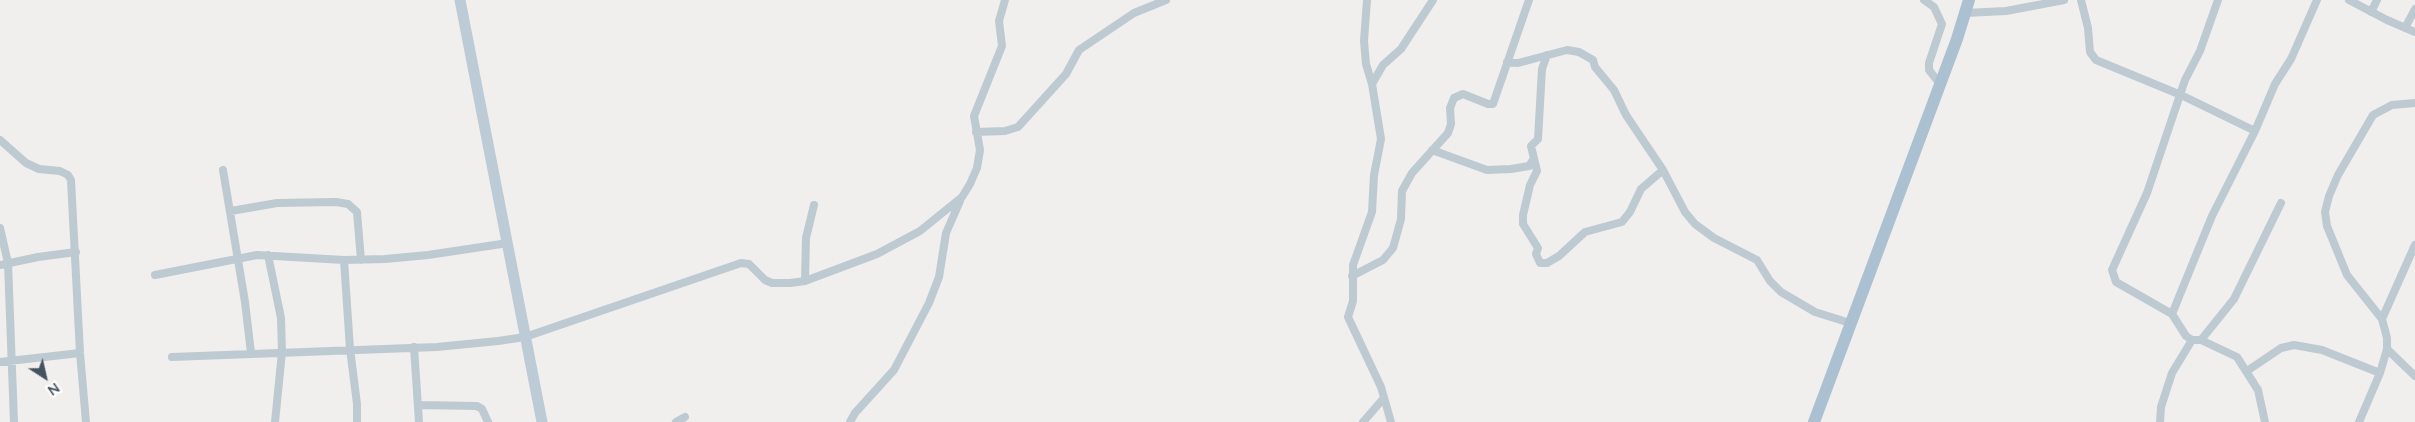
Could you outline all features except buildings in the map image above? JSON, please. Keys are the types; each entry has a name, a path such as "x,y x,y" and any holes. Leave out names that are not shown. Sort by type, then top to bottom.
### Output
{"main road":[{"path":"460,0 542,422"},
{"path":"1814,422 1940,84 1969,0"}],"street":[{"path":"850,422 855,413 894,370 929,303 939,277 946,233 977,168 980,150 974,116 1002,46 999,21 1005,0"},
{"path":"976,132 1005,132 1018,127 1066,74 1079,50 1134,13 1166,0"},
{"path":"1367,0 1364,40 1366,64 1372,84 1382,139 1374,175 1372,212 1356,253 1352,276 1353,301 1348,317 1382,387 1383,399 1391,422"},
{"path":"1372,84 1383,65 1401,49 1433,0"},
{"path":"1352,276 1383,260 1393,248 1401,219 1402,191 1412,173 1448,133 1451,124 1450,108 1454,98 1463,94 1488,104 1494,104 1529,0"},
{"path":"1924,0 1934,7 1942,24 1929,63 1929,70 1940,84"},
{"path":"1965,13 2006,11 2064,0"},
{"path":"2081,0 2092,57 2181,95 2255,132"},
{"path":"2218,0 2181,95 2147,193 2112,270 2113,277 2119,284 2172,314 2186,336 2237,357 2258,390 2265,422"},
{"path":"2172,314 2212,216 2255,132 2275,84 2291,59 2317,0"},
{"path":"2349,0 2415,32"},
{"path":"2371,12 2377,0"},
{"path":"2405,28 2415,9"},
{"path":"1507,62 1518,63 1567,50 1579,52 1592,60 1595,68 1614,90 1626,115 1663,170 1685,212 1695,224 1714,238 1757,260 1770,281 1781,292 1815,312 1850,323"},
{"path":"1547,55 1542,69 1538,139 1531,146 1537,171 1526,201 1523,224 1528,234 1536,241 1538,248 1536,254 1540,263 1547,264 1559,256 1585,232 1622,222 1630,212 1640,189 1663,170"},
{"path":"2359,422 2380,373 2387,349 2387,338 2382,319 2347,275 2328,226 2325,212 2338,174 2373,114 2392,106 2415,103"},
{"path":"0,140 26,163 39,170 60,171 68,175 71,180 80,353 86,422"},
{"path":"1432,150 1487,170 1529,166 1533,160"},
{"path":"223,170 231,211 251,353"},
{"path":"172,357 476,344 525,337 741,263 749,264 765,280 772,283 805,281 900,243 920,231 962,197"},
{"path":"231,211 278,203 336,202 348,204 357,212 361,260"},
{"path":"2160,422 2161,407 2172,374 2196,340 2234,299 2281,203"},
{"path":"805,281 806,238 814,205"},
{"path":"0,228 12,360 14,422"},
{"path":"155,275 238,258 268,255 361,260 428,255 508,243"},
{"path":"2382,319 2415,245"},
{"path":"4,264 76,252"},
{"path":"268,255 281,318 282,352 275,422"},
{"path":"344,260 357,422"},
{"path":"2247,371 2282,348 2294,345 2322,350 2380,373"},
{"path":"414,347 419,422"},
{"path":"2387,349 2412,366 2415,376"},
{"path":"0,362 80,353"},
{"path":"1363,422 1383,399"},
{"path":"418,406 477,406 482,409 488,422"},
{"path":"676,422 685,417"}]}
